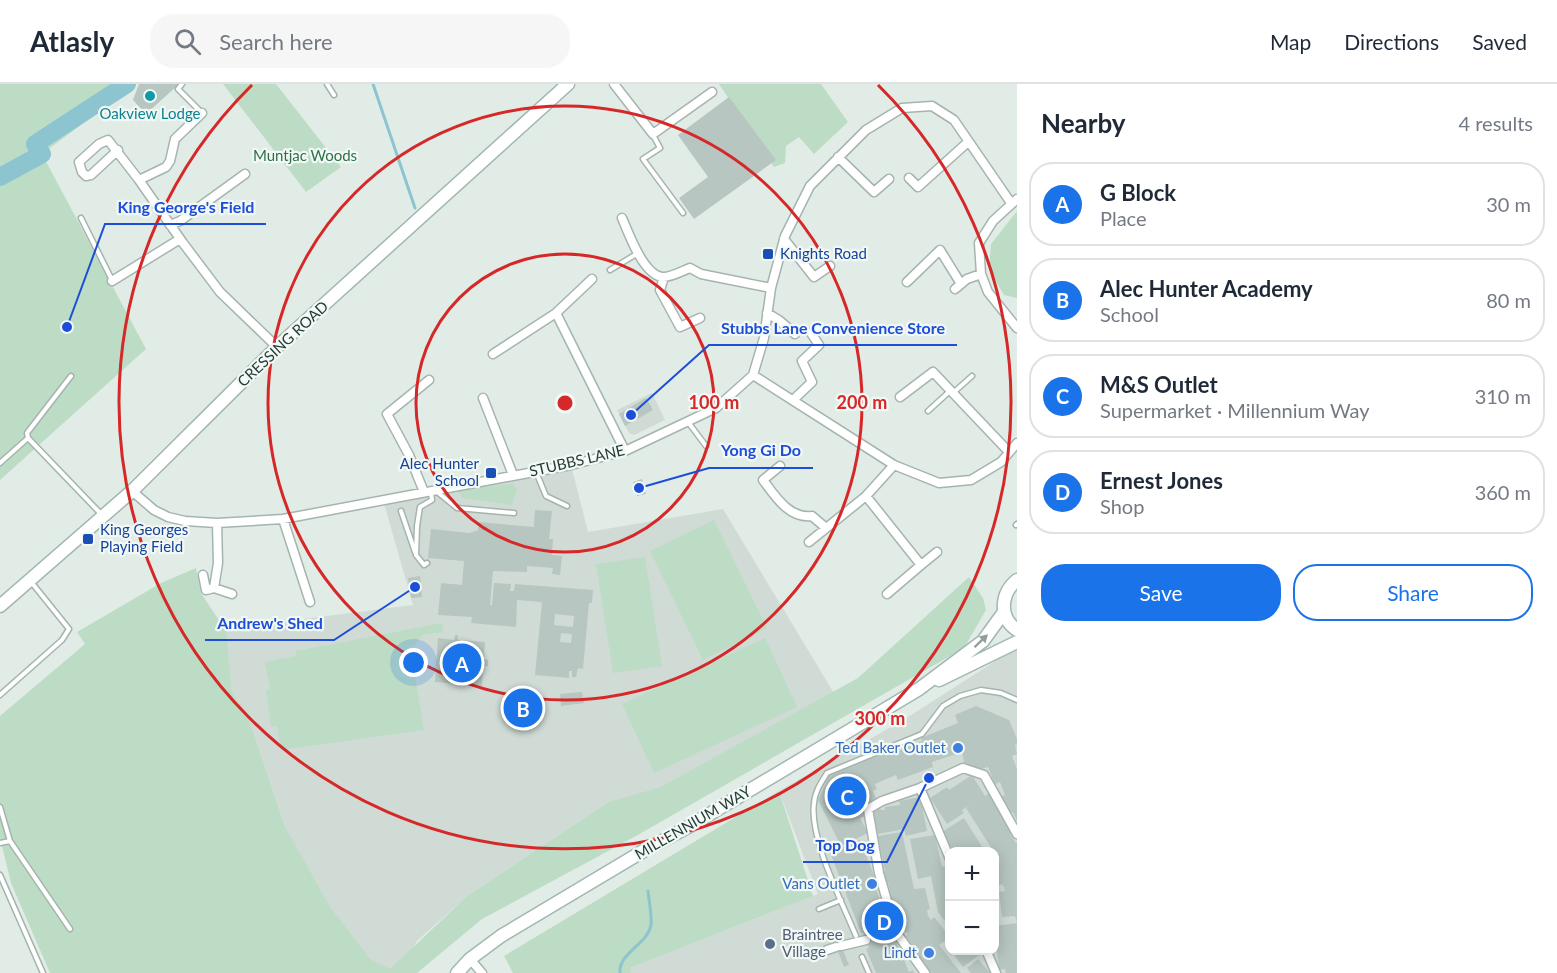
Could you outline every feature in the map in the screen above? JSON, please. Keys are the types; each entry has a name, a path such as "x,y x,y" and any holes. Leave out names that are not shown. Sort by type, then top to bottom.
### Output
{"main road":[{"name":"CRESSING ROAD","path":"0,606 132,491 278,347 568,84"},
{"name":"MILLENNIUM WAY","path":"919,689 983,641 1004,612 1005,593 1017,579"},
{"path":"1004,612 1007,620 1017,630"},
{"name":"MILLENNIUM WAY","path":"457,973 470,959 501,936 614,868 688,827 919,689 1017,642"}],"street":[{"path":"614,84 653,134 712,92"},
{"path":"1017,328 988,292 981,274 979,243 993,221 1014,201 968,142 954,120 932,106 902,108 866,129 810,186 784,239 771,288 764,338 753,375 894,465 939,483 971,480 1001,462 1017,443"},
{"path":"139,180 166,167 170,161 175,139 202,113"},
{"path":"118,150 91,175 86,176 82,172 79,162 104,140 108,140 118,150 220,292 278,347"},
{"path":"909,178 918,187 968,142"},
{"path":"838,157 874,192 889,179"},
{"path":"170,225 180,221 245,174"},
{"path":"622,218 638,252 653,274 664,277 690,268 701,274 771,288"},
{"path":"112,280 180,239"},
{"path":"784,239 814,276 830,266"},
{"path":"907,282 940,250 958,287 967,279 981,274"},
{"path":"664,277 660,290 680,327 700,318"},
{"path":"493,354 556,313 592,279"},
{"path":"556,313 625,451"},
{"path":"767,314 780,321 795,334"},
{"path":"793,400 812,382 802,360 819,345 811,333 817,328"},
{"path":"900,397 933,372 1009,452"},
{"name":"STUBBS LANE","path":"132,491 154,510 168,518 217,523 283,519 535,472 625,451 716,408 753,375"},
{"path":"429,380 387,414 430,491"},
{"path":"483,398 513,475"},
{"path":"809,542 866,496 894,465"},
{"path":"780,466 763,480 781,505 805,517 812,516 826,528"},
{"path":"866,496 921,565"},
{"path":"283,519 310,602"},
{"path":"217,523 218,563 214,588 218,597"},
{"path":"887,594 937,552"},
{"path":"203,575 206,590 214,588 232,594"},
{"path":"925,973 892,930 868,809 963,768 984,775 1017,834"},
{"path":"920,788 945,847"},
{"path":"827,950 866,940"},
{"path":"988,955 996,973"},
{"path":"470,959 482,973"}],"lane":[{"path":"182,84 178,88 202,113"},
{"path":"327,84 334,95"},
{"path":"653,134 660,148 643,159 683,213"},
{"path":"81,218 112,280"},
{"path":"610,270 638,252"},
{"path":"71,376 30,427 27,433 28,438 103,516"},
{"path":"928,411 972,376"},
{"path":"687,421 706,446"},
{"path":"0,463 28,438"},
{"path":"535,472 546,495 567,506"},
{"path":"430,491 457,508 514,513"},
{"path":"416,555 420,507 432,500 430,491"},
{"path":"401,511 416,555 424,565 427,563"},
{"path":"0,695 62,640 69,629 29,580"},
{"path":"856,936 824,859 813,816 818,787 827,773 922,734 943,706 960,696 981,690 1001,693 1017,700"},
{"path":"0,807 10,841 70,929"},
{"path":"0,843 10,841"},
{"path":"0,875 44,973"},
{"path":"819,909 841,900"},
{"path":"862,957 869,973"}],"shaded area":[{"path":"652,393 665,420 634,435 629,433 617,410"},
{"path":"571,465 588,532 723,509 835,695 465,898 417,941 397,973 387,973 322,921 235,721 225,629 413,605 383,500"},
{"path":"1017,650 1017,973 631,973 630,968 818,894 779,791 905,719 1011,651"}],"green space":[{"path":"0,84 136,84 42,154 146,349 0,480"},
{"name":"Muntjac Woods","path":"223,84 276,84 341,167 306,192"},
{"path":"719,84 821,84 848,122 814,154 799,137 786,146 785,163 774,167"},
{"path":"1017,211 1017,298 1004,295 989,270 991,244"},
{"path":"513,484 517,490 512,505 463,498 457,490"},
{"path":"714,520 767,628 703,660 650,551"},
{"path":"645,557 662,666 613,673 596,564"},
{"path":"196,568 201,593 226,631 232,693 247,714 284,825 330,907 370,959 390,969 465,898 609,802 661,787 858,678 969,577 983,598 986,610 964,648 636,836 482,919 417,973 50,973 11,883 0,838 0,716 85,644 77,632 161,583"},
{"path":"442,623 443,632 422,635 415,645 410,646 424,730 281,750 277,726 271,727 266,691 270,688 265,662 296,656 296,651"},
{"path":"765,638 797,707 654,773 622,704"},
{"path":"779,791 813,896 630,968 631,973 513,973 504,956"}],"building":[{"name":"Oakview Lodge","path":"139,84 179,84 146,114 133,100"},
{"path":"729,97 776,160 694,219 679,198 708,177 678,135"},
{"path":"646,398 653,410 625,426 619,414"},
{"path":"642,479 646,494 637,496 633,482"},
{"path":"535,510 552,511 549,539 553,539 552,555 562,556 560,575 552,574 553,568 527,566 527,572 493,571 490,605 492,605 494,583 511,584 510,591 514,591 515,584 593,590 592,603 589,603 583,669 578,668 576,677 572,677 572,671 569,671 569,678 535,675 542,602 517,600 516,627 471,623 472,617 438,615 441,583 462,585 464,561 428,558 431,529 470,533 478,530 479,522 534,527","holes":["555,614 574,616 573,627 554,625","561,633 572,634 571,643 560,642"]},
{"path":"420,576 422,597 411,598 408,578"},
{"path":"455,635 458,635 458,640 485,642 484,659 488,660 488,666 483,666 482,686 435,682 438,638 454,640"},
{"path":"582,692 584,703 561,706 560,694"},
{"path":"976,706 1009,720 1017,739 1015,745 1017,754 1012,756 1017,769 1017,821 1013,812 1009,814 1002,796 1005,795 1000,782 995,784 988,767 977,770 965,765 962,752 932,762 933,767 898,780 896,775 875,784 877,789 873,791 881,810 885,810 885,807 900,805 899,801 920,797 927,831 906,836 904,829 878,834 874,814 860,818 868,833 841,846 818,800 829,776 887,750 889,755 922,741 921,738 958,723 955,715"},
{"path":"972,775 985,796 989,793 1013,832 1010,834 1017,842 1017,923 1015,916 1002,917 999,892 1005,891 1002,884 999,886 999,847 991,847 966,808 976,801 962,810 964,813 947,824 930,798 947,787 949,790"},
{"path":"964,818 982,847 951,847 942,832"},
{"path":"902,832 914,889 925,888 930,909 927,910 928,916 931,920 934,917 945,931 945,941 939,945 961,973 928,973 923,966 925,964 909,945 911,944 905,937 908,934 902,929 899,915 896,916 888,883 885,884 882,871 885,871 878,836"},
{"path":"935,835 942,867 945,866 945,921 938,912 931,876 918,879 910,839"},
{"path":"860,840 879,888 876,889 889,923 885,924 892,939 895,938 909,972 913,970 914,973 876,973 866,949 869,948 830,852"},
{"path":"1017,923 1017,973 1006,973 1005,969 999,970 999,925"},
{"path":"836,932 849,965 844,967 831,934"},
{"path":"954,955 980,955 963,967"},
{"path":"978,959 991,973 971,973 967,968"}],"waterway":[{"path":"0,177 42,154 35,144 127,84"},
{"path":"373,84 415,208"},
{"path":"620,973 628,954 649,932 651,912 648,891"}],"tunnel":[{"path":"866,940 889,931"}],"place":[{"name":"Oakview Lodge","path":"150,96"},
{"name":"Knights Road","path":"768,254"},
{"name":"King George's Field","path":"67,327"},
{"name":"Stubbs Lane Convenience Store","path":"631,415"},
{"name":"Alec Hunter School","path":"491,473"},
{"name":"Yong Gi Do","path":"639,488"},
{"name":"King Georges Playing Field","path":"88,539"},
{"name":"Andrew's Shed","path":"415,587"},
{"name":"G Block","path":"462,663"},
{"name":"Alec Hunter Academy","path":"523,708"},
{"name":"Ted Baker Outlet","path":"958,748"},
{"name":"Top Dog","path":"929,778"},
{"name":"M&S Outlet","path":"847,796"},
{"name":"Vans Outlet","path":"872,884"},
{"name":"Ernest Jones","path":"884,921"},
{"name":"Braintree Village","path":"770,944"},
{"name":"Lindt","path":"929,953"}]}
